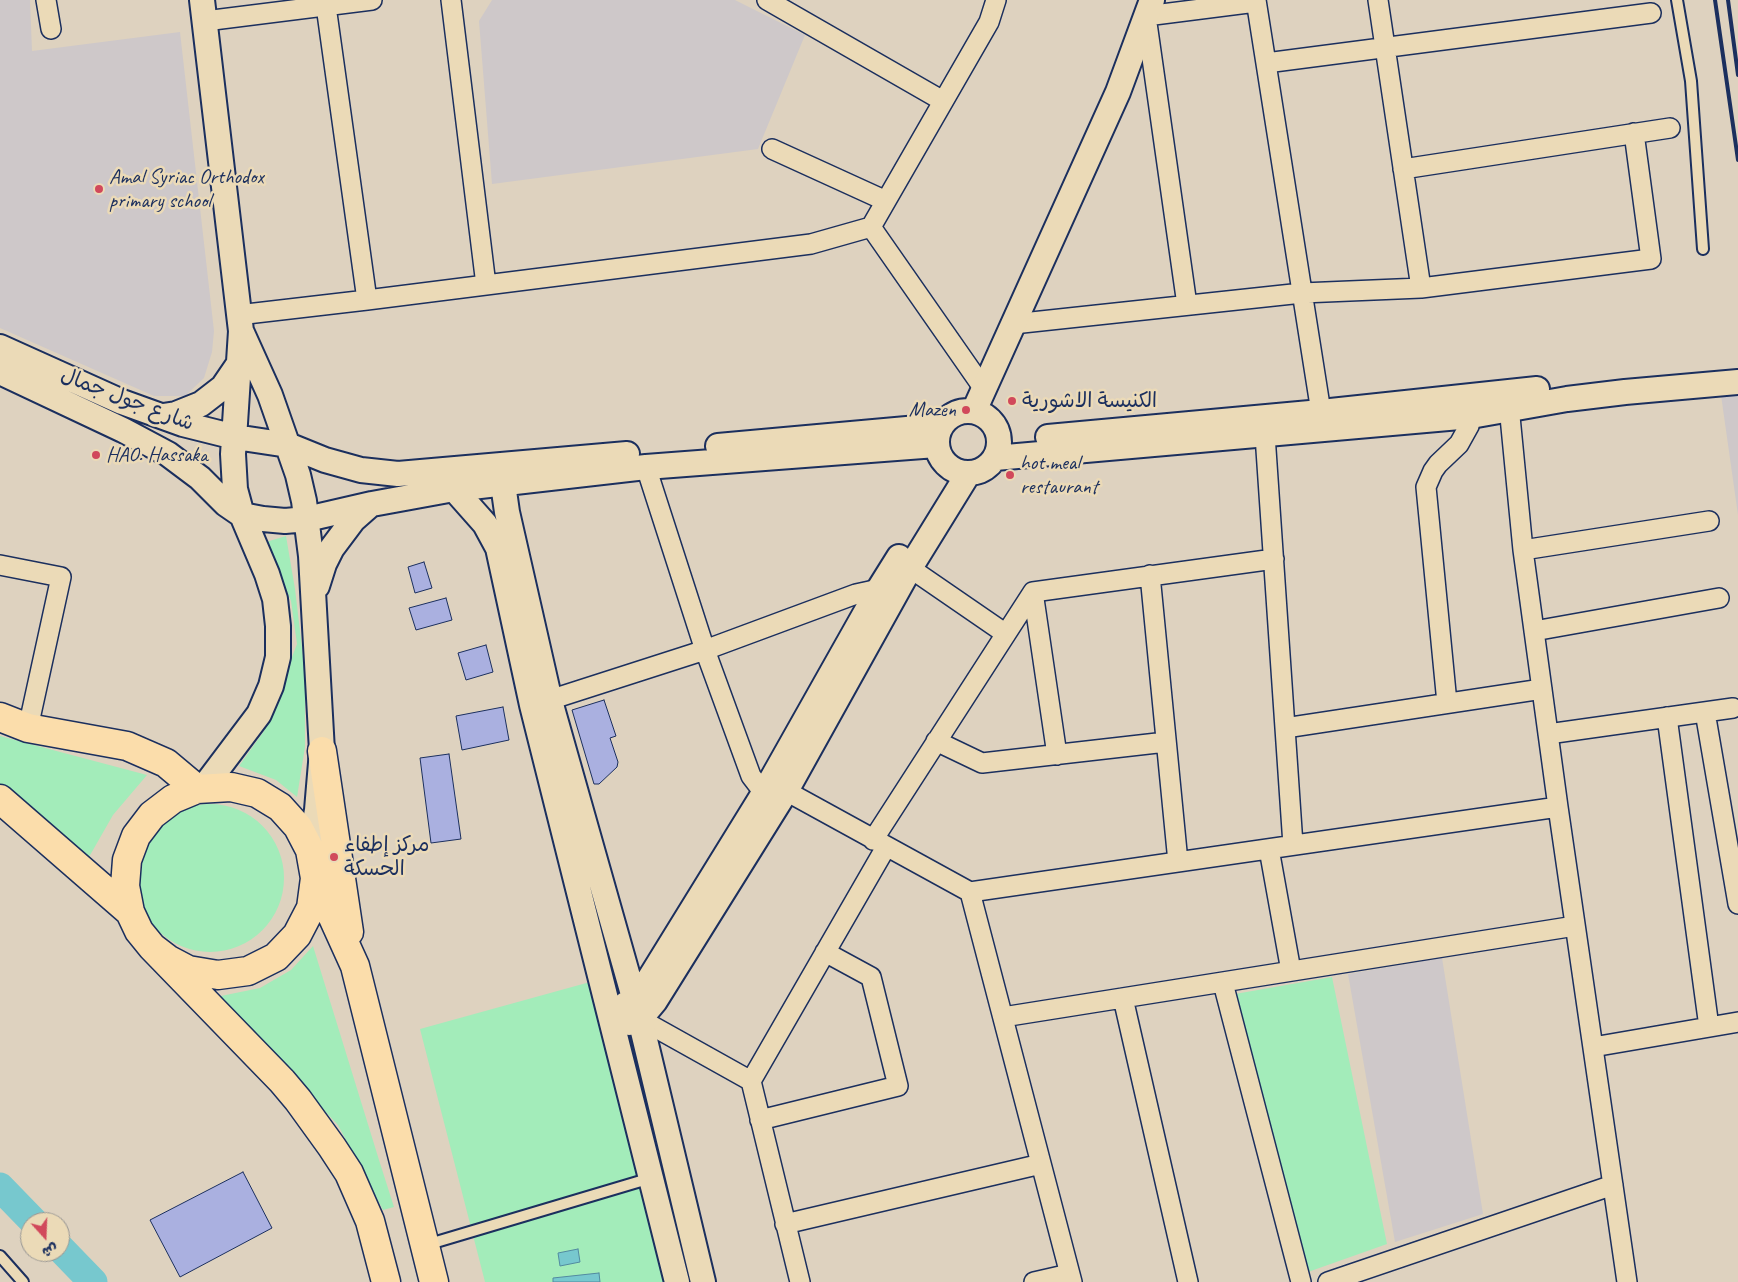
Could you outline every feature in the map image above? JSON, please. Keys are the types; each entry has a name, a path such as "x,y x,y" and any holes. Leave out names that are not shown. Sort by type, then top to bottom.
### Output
{"highway":[{"path":"0,717 28,728 127,746 166,763 201,788"},
{"path":"322,751 355,966 434,1282"},
{"path":"355,966 315,878 310,850 298,827 280,807 257,793 231,786 201,788 173,799 152,814 136,836 127,860 125,886 130,912 139,931 152,947 282,1081 332,1147 349,1173 370,1221 386,1282"},
{"path":"0,799 130,912"},
{"path":"152,947 169,960 188,970 218,975 248,971 276,957 297,936 311,908 315,878"}],"street":[{"path":"46,0 50,29"},
{"path":"201,788 259,714 271,686 278,656 278,626 275,600 267,574 242,515 235,489 233,472 240,323 204,10 326,6 372,0"},
{"path":"451,0 486,285"},
{"path":"767,0 943,101"},
{"path":"240,323 367,300 811,244 871,227 989,22 996,0"},
{"path":"1378,0 1421,288"},
{"path":"1149,8 1256,1 1321,412"},
{"path":"326,6 367,300"},
{"path":"1149,8 1187,305"},
{"path":"974,412 1118,92 1149,8"},
{"path":"1266,63 1652,14"},
{"path":"1404,169 1670,128"},
{"path":"1013,324 1302,293 1421,288 1651,259 1634,133"},
{"path":"772,149 886,201"},
{"path":"871,227 984,389"},
{"path":"240,323 270,395 288,445 300,484 307,519 314,597 322,751 317,810 310,850"},
{"name":"شارع جول جمال","path":"0,347 122,402 184,424 235,437 288,445 342,465 379,473 398,474 938,436"},
{"path":"163,416 189,410 207,400 223,387 238,365"},
{"path":"997,449 1265,435 1470,416 1509,400 1684,373 1738,371"},
{"path":"0,372 144,440 168,454 200,478 219,498 242,515 285,521 307,519 372,504 454,489 938,436"},
{"path":"997,449 1321,412 1625,392 1738,382"},
{"path":"1509,400 1523,550 1592,1047 1627,1282"},
{"path":"958,412 974,412 982,414 994,425 997,449 984,470 960,472 941,460 938,436 945,420 958,412"},
{"path":"1447,703 1426,487 1438,464 1452,452 1465,435 1470,416"},
{"path":"1265,435 1293,845"},
{"path":"646,467 705,650 751,776 775,792 880,843 970,892 1558,807"},
{"path":"611,1019 638,1010 655,1001 775,792 910,568 960,472"},
{"path":"775,792 879,589 960,472"},
{"path":"503,484 541,703 611,1019 677,1282"},
{"path":"454,489 485,524 498,548 541,703 638,1010 703,1282"},
{"path":"314,597 318,580 332,548 353,520 372,504"},
{"path":"1523,550 1709,521"},
{"path":"800,1282 751,1081 825,952 880,843 936,741 1033,592 1274,559"},
{"path":"0,565 61,577 28,728"},
{"path":"910,568 1006,634"},
{"path":"1150,575 1178,862"},
{"path":"541,703 705,650 856,594 879,589"},
{"path":"1033,592 1057,755"},
{"path":"1534,632 1719,598"},
{"path":"1285,728 1542,689"},
{"path":"1548,734 1733,708"},
{"path":"1705,712 1738,904"},
{"path":"1667,717 1709,1027"},
{"path":"936,741 982,763 1166,742"},
{"path":"1269,849 1291,971"},
{"path":"970,892 1070,1278 1034,1282"},
{"path":"1003,1017 1575,926"},
{"path":"760,1120 898,1086 871,977 825,952"},
{"path":"1224,983 1301,1282"},
{"path":"1123,998 1188,1282"},
{"path":"638,1010 751,1081"},
{"path":"1592,1047 1738,1022"},
{"path":"785,1224 1041,1164"},
{"path":"1329,1282 1613,1185"}],"lane":[{"path":"1677,0 1691,81 1703,249"},
{"path":"425,1246 651,1178"},
{"path":"0,1256 23,1282"}],"shaded area":[{"name":"Amal Syriac Orthodox primary school","path":"0,0 30,0 32,51 180,32 214,331 212,352 204,378 185,396 154,396 0,328"},
{"path":"492,0 735,0 805,35 758,149 492,184 479,21"},
{"path":"1721,395 1738,395 1738,515"},
{"path":"1442,958 1483,1214 1395,1242 1348,974"}],"green space":[{"path":"286,536 295,589 305,673 305,747 297,797 276,780 239,766 264,731 297,644 291,601 266,542"},
{"path":"0,736 147,775 113,815 85,864 0,789"},
{"path":"210,804 224,805 238,810 262,826 278,850 283,864 283,892 278,906 262,930 238,946 224,951 210,952 196,951 182,946 158,930 142,906 137,892 136,878 137,864 142,850 158,826 182,810 196,805"},
{"path":"313,946 394,1207 383,1210 338,1125 216,997 260,988 291,970"},
{"path":"1332,977 1387,1244 1308,1272 1235,994"},
{"path":"590,982 667,1282 485,1282 420,1029"}],"water":[{"path":"578,1249 580,1262 560,1266 558,1253"},
{"path":"599,1273 600,1282 553,1282 553,1278"}],"building":[{"path":"424,562 432,588 415,593 408,567"},
{"path":"446,598 452,620 416,630 409,608"},
{"path":"486,645 493,672 466,680 458,653"},
{"path":"604,700 616,736 610,738 618,762 617,767 599,784 594,784 572,710"},
{"path":"503,707 509,740 462,750 456,716"},
{"path":"449,754 461,839 431,843 420,758"},
{"path":"243,1172 272,1228 180,1277 150,1220"}],"waterway":[{"path":"0,1187 24,1212"},
{"path":"70,1258 93,1282"}],"railway":[{"path":"1715,0 1738,160"},
{"path":"1728,0 1738,75"}],"place":[{"name":"Amal Syriac Orthodox primary school","path":"99,189"},
{"name":"الكنيسة الاشورية","path":"1012,401"},
{"name":"Mazen","path":"966,410"},
{"name":"HAO. Hassaka","path":"96,455"},
{"name":"hot meal restaurant","path":"1010,475"},
{"name":"مركز إطفاء الحسكة","path":"334,857"}]}
